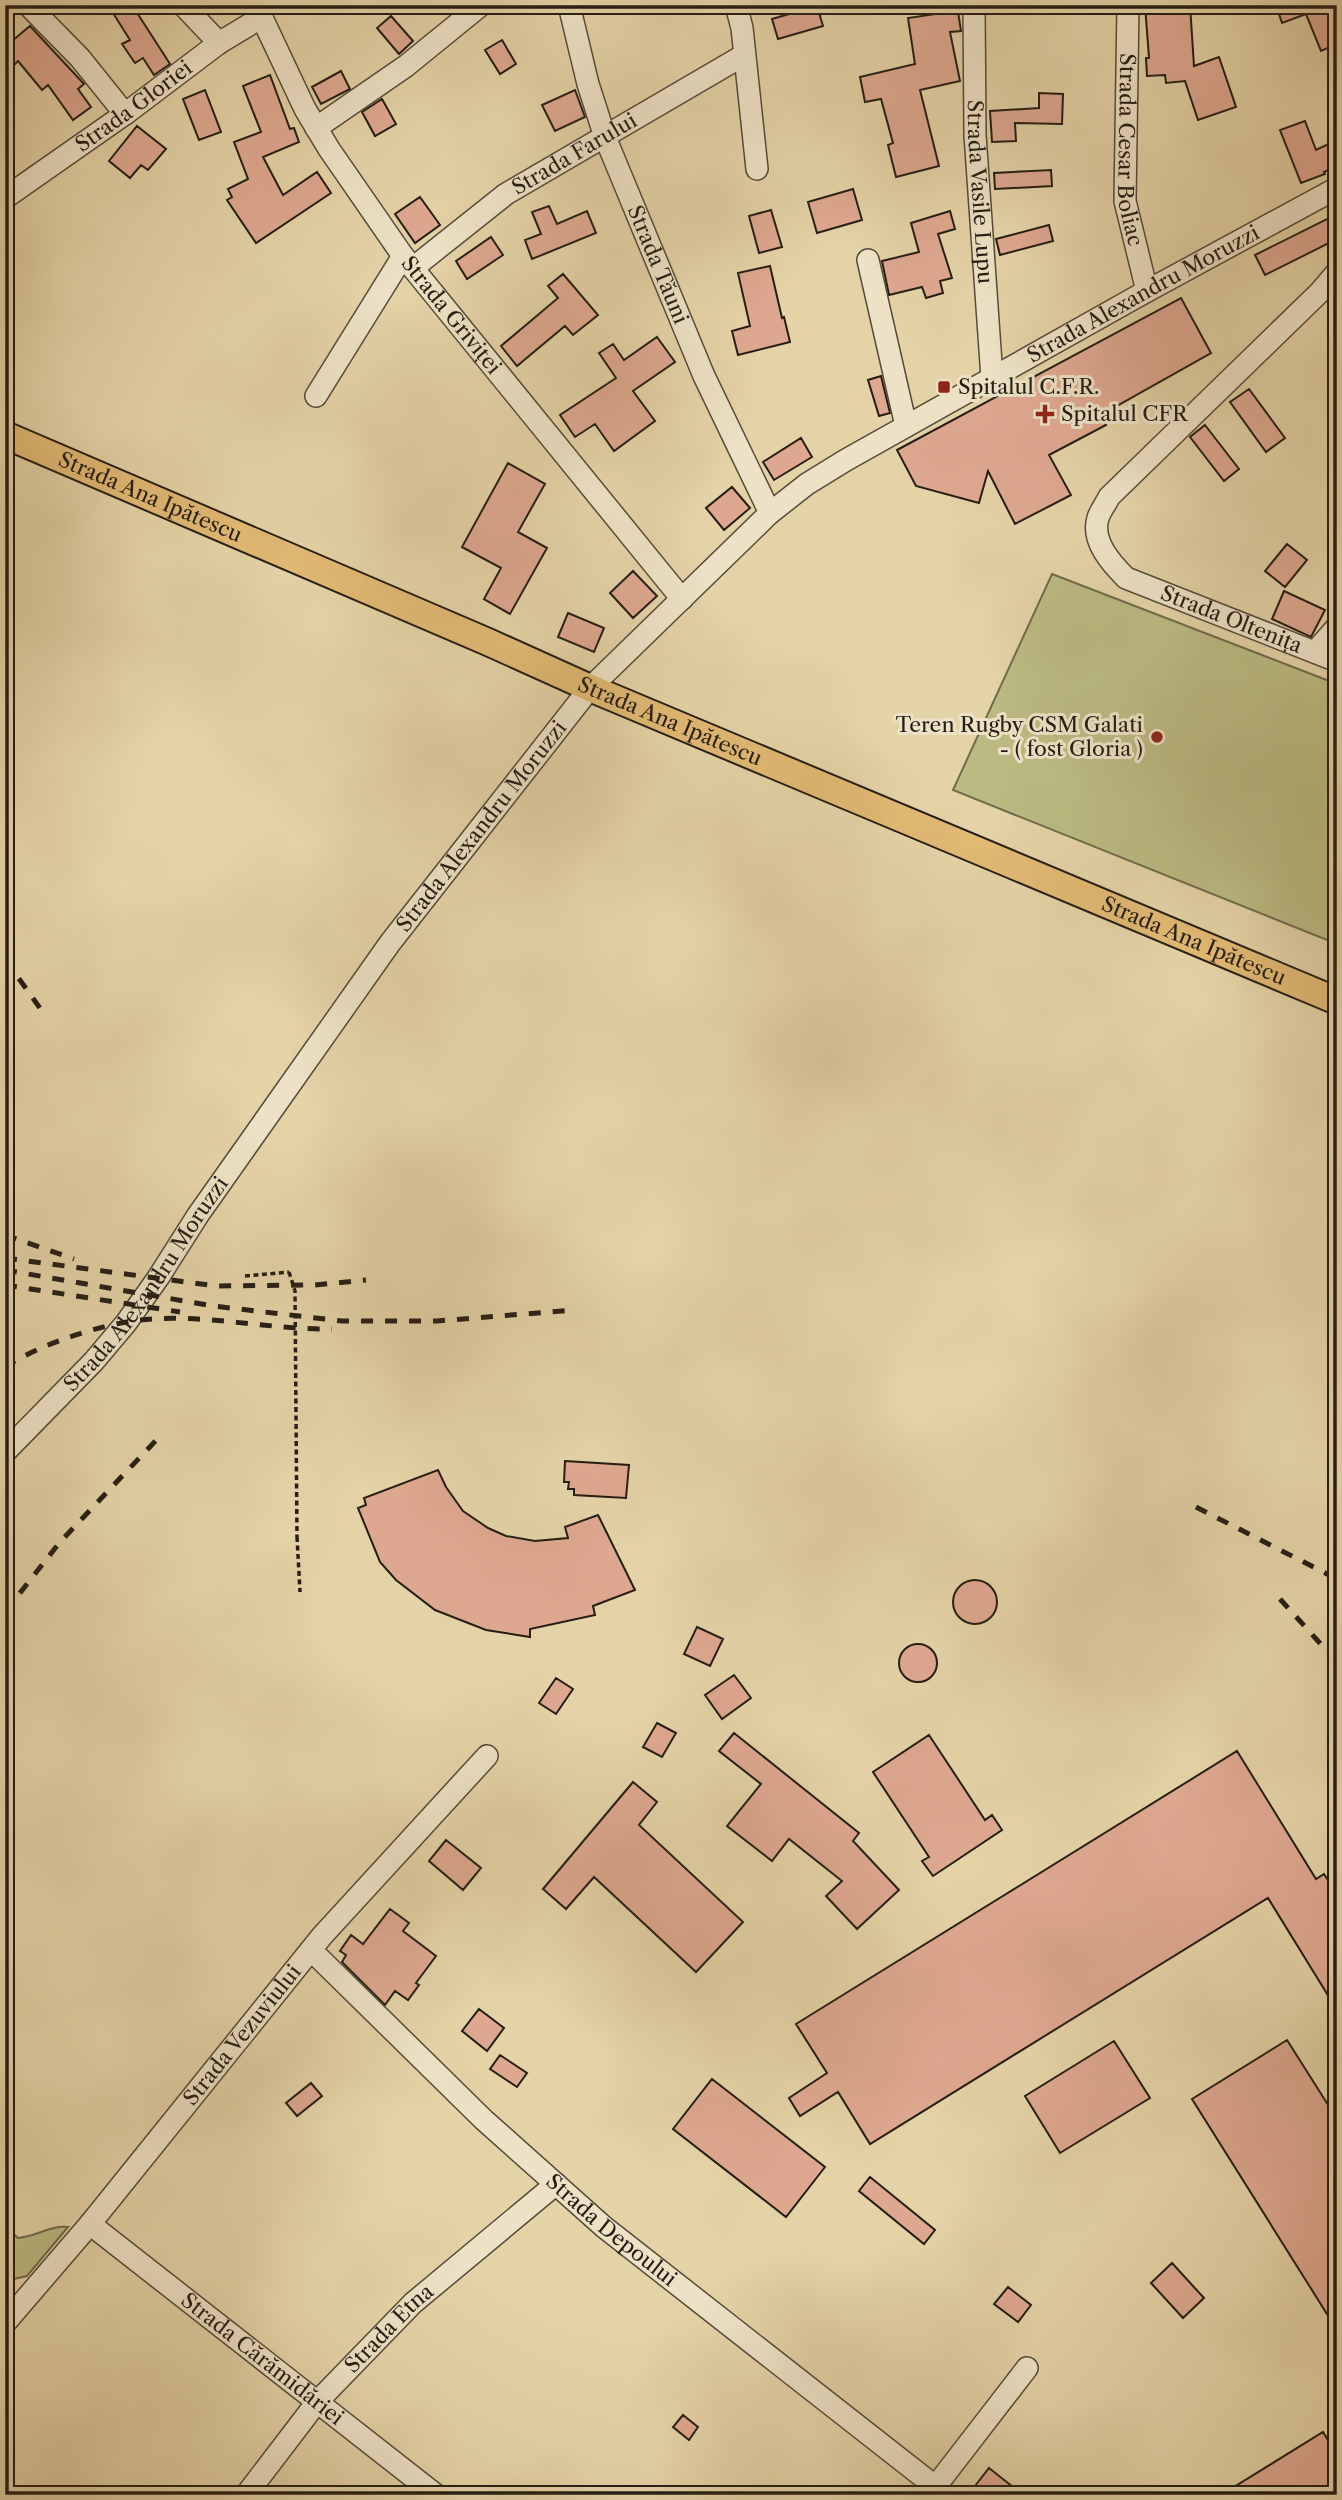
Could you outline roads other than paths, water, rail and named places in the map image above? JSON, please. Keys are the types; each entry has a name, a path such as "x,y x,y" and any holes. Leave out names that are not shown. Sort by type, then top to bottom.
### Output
{"main road":[{"name":"Strada Ana Ipătescu","path":"5,435 590,688 1337,1001"}],"street":[{"path":"28,5 80,58 124,114"},
{"path":"183,5 219,43"},
{"path":"316,128 407,65 481,5"},
{"name":"Strada Tăuni","path":"569,5 588,85 605,136 704,376 770,513"},
{"path":"736,5 742,27 757,169"},
{"name":"Strada Vasile Lupu","path":"974,5 975,135 992,378"},
{"name":"Strada Cesar Boliac","path":"1128,5 1125,201 1147,291"},
{"name":"Strada Gloriei","path":"5,198 124,114 259,11"},
{"name":"Strada Griviței","path":"259,11 316,128 408,262 682,599"},
{"name":"Strada Farului","path":"316,396 408,262 506,194 744,55"},
{"name":"Strada Alexandru Moruzzi","path":"5,1452 94,1361 126,1323 206,1203 390,943 590,688 770,513 807,484 906,426 1337,188"},
{"path":"869,260 906,426"},
{"name":"Strada Oltenița","path":"1337,272 1320,292 1110,497 1097,519 1100,545 1111,563 1126,578 1337,661"},
{"path":"1315,652 1337,627"},
{"name":"Strada Vezuviului","path":"5,2323 90,2224 311,1950 487,1756"},
{"name":"Strada Depoului","path":"311,1950 484,2120 604,2227 937,2492 1027,2368"},
{"name":"Strada Etna","path":"246,2495 317,2402 413,2303 556,2184"},
{"name":"Strada Cărămidăriei","path":"90,2224 436,2495"}],"railway":[{"path":"5,959 42,1011"},
{"path":"5,1235 74,1259"},
{"path":"5,1258 216,1286 315,1285 366,1280"},
{"path":"5,1270 213,1306 342,1321 437,1321 574,1310"},
{"path":"5,1285 180,1312"},
{"path":"5,1367 70,1337 106,1326 140,1320 212,1320 332,1329"},
{"path":"5,1612 60,1542 161,1435"},
{"path":"1196,1507 1337,1579"},
{"path":"1280,1599 1337,1662"}],"place":[{"name":"Spitalul C.F.R.","path":"944,387"},
{"name":"Spitalul CFR","path":"1045,414"},
{"name":"Teren Rugby CSM Galati - ( fost Gloria )","path":"1157,737"}]}
